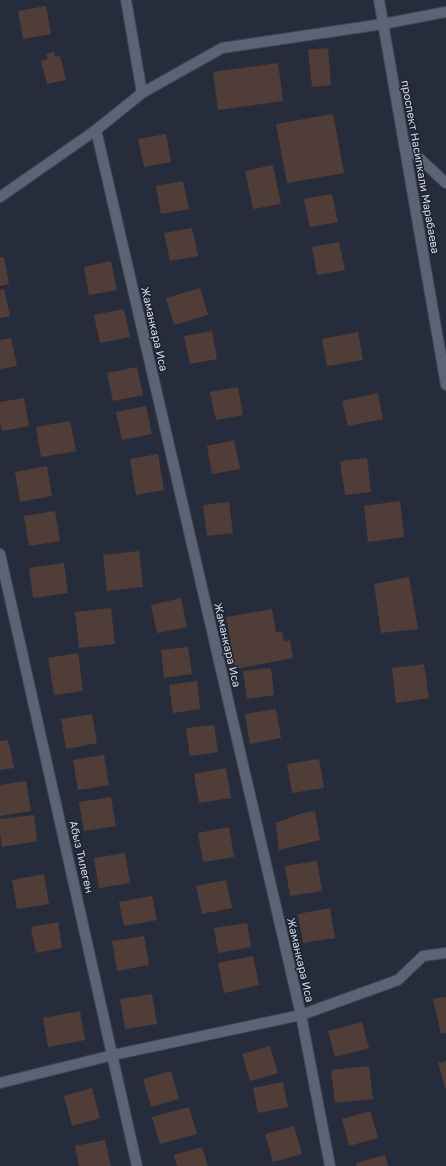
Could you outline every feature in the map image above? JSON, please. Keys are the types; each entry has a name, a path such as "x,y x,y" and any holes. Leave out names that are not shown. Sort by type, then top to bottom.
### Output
{"street":[{"path":"126,0 142,93"},
{"name":"проспект Насипкали Марабаева","path":"379,0 446,385"},
{"path":"0,197 96,130 142,93 222,48 383,24 446,12"},
{"name":"Жаманкара Иса","path":"96,130 300,1015 330,1166"},
{"path":"404,144 446,183"},
{"name":"Абыз Тилеген","path":"0,554 137,1166"},
{"path":"0,1083 113,1055 300,1015 398,980 423,956 446,953"}],"building":[{"path":"46,6 51,34 23,39 18,11"},
{"path":"328,48 331,85 312,87 308,50"},
{"path":"54,52 55,57 60,56 66,80 47,84 41,61 48,59 46,54"},
{"path":"278,63 283,101 218,110 213,72"},
{"path":"333,114 344,173 287,183 276,124"},
{"path":"166,134 171,162 144,167 138,139"},
{"path":"273,165 281,204 253,209 245,171"},
{"path":"183,181 189,209 161,214 156,186"},
{"path":"332,194 338,222 310,227 304,199"},
{"path":"192,228 198,256 170,261 164,233"},
{"path":"339,242 345,270 317,275 312,247"},
{"path":"0,257 4,257 9,284 0,286"},
{"path":"111,261 117,290 89,295 84,267"},
{"path":"200,288 208,315 174,325 166,298"},
{"path":"4,289 10,316 0,318 0,290"},
{"path":"124,309 130,337 100,343 94,315"},
{"path":"212,331 217,359 190,364 184,336"},
{"path":"358,332 363,360 327,366 322,339"},
{"path":"11,338 17,366 0,369 0,340"},
{"path":"137,367 143,395 113,401 107,373"},
{"path":"238,387 243,415 216,420 210,392"},
{"path":"378,393 383,419 348,426 342,401"},
{"path":"24,398 29,426 2,431 0,422 0,402"},
{"path":"146,406 152,434 122,440 116,412"},
{"path":"70,421 76,451 41,457 36,427"},
{"path":"234,440 240,469 212,474 207,446"},
{"path":"158,454 164,490 136,495 130,459"},
{"path":"367,458 371,492 345,495 340,461"},
{"path":"47,466 52,496 20,502 15,472"},
{"path":"400,501 404,537 368,542 364,506"},
{"path":"229,502 233,533 207,536 203,505"},
{"path":"55,511 60,541 29,546 24,516"},
{"path":"139,551 143,587 107,591 103,555"},
{"path":"64,563 68,593 33,598 29,568"},
{"path":"409,577 418,629 381,633 374,584"},
{"path":"181,598 187,627 157,633 151,605"},
{"path":"111,608 115,644 79,648 75,612"},
{"path":"272,609 276,633 282,631 284,642 290,640 293,658 235,669 226,617"},
{"path":"188,647 192,674 164,678 161,650"},
{"path":"78,653 83,691 54,695 48,658"},
{"path":"424,664 429,698 396,703 392,668"},
{"path":"271,668 274,695 247,699 243,671"},
{"path":"197,681 200,709 173,713 169,685"},
{"path":"276,709 281,738 250,744 245,714"},
{"path":"92,714 97,743 66,749 61,719"},
{"path":"214,725 218,752 190,756 186,728"},
{"path":"8,740 14,768 0,770 0,741"},
{"path":"104,755 109,785 78,790 73,760"},
{"path":"319,759 324,788 292,793 287,764"},
{"path":"226,768 231,798 199,803 194,774"},
{"path":"26,781 31,811 0,816 0,785"},
{"path":"111,797 116,826 84,831 79,802"},
{"path":"315,811 320,840 279,850 276,823 303,813"},
{"path":"34,815 37,841 2,847 0,819"},
{"path":"229,827 234,857 203,862 198,833"},
{"path":"125,853 130,883 99,888 94,858"},
{"path":"317,861 322,891 290,896 285,866"},
{"path":"44,874 49,904 17,909 12,880"},
{"path":"226,880 232,908 202,914 196,886"},
{"path":"152,896 157,920 124,926 119,902"},
{"path":"330,908 335,938 303,943 298,914"},
{"path":"58,922 62,948 36,953 31,927"},
{"path":"247,923 251,947 218,953 214,928"},
{"path":"144,936 149,965 117,971 112,941"},
{"path":"253,956 259,985 224,993 218,963"},
{"path":"152,994 157,1024 125,1029 120,999"},
{"path":"446,997 446,1033 441,1034 433,999"},
{"path":"80,1011 85,1040 48,1047 43,1018"},
{"path":"362,1022 369,1048 335,1057 328,1031"},
{"path":"270,1046 278,1073 250,1081 242,1054"},
{"path":"446,1061 446,1090 438,1063"},
{"path":"369,1066 373,1099 335,1103 331,1070"},
{"path":"171,1071 179,1099 151,1107 143,1079"},
{"path":"283,1082 288,1107 258,1113 253,1088"},
{"path":"92,1088 100,1118 72,1126 64,1096"},
{"path":"189,1107 197,1134 160,1144 152,1117"},
{"path":"370,1111 378,1138 349,1146 342,1119"},
{"path":"294,1126 302,1154 273,1162 265,1134"},
{"path":"105,1140 111,1166 79,1166 75,1146"},
{"path":"202,1147 208,1166 177,1166 174,1155"},
{"path":"385,1155 388,1166 357,1166 356,1163"}]}
